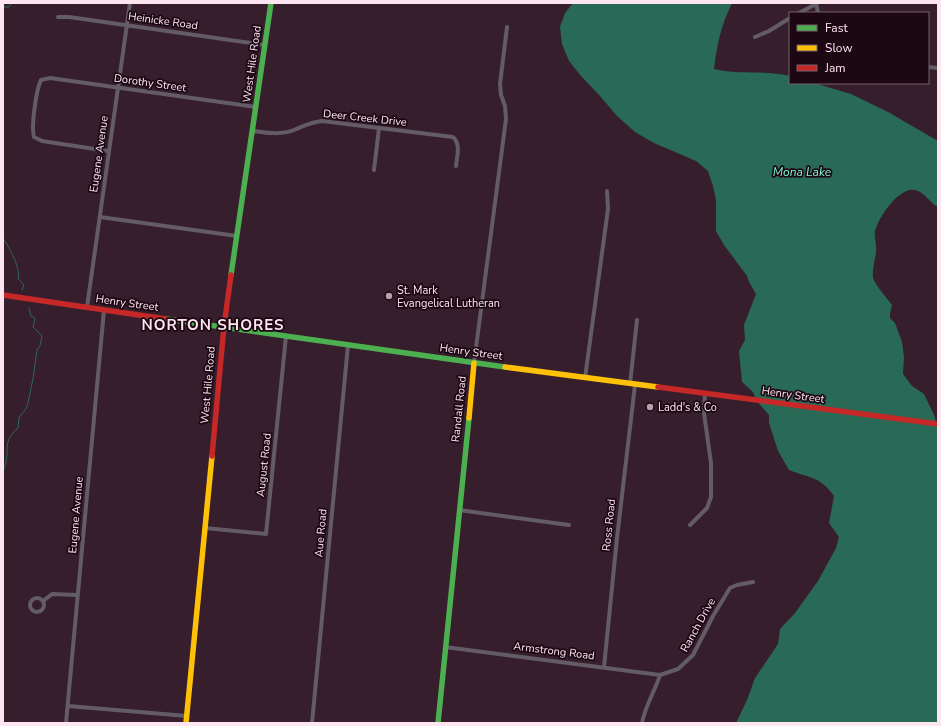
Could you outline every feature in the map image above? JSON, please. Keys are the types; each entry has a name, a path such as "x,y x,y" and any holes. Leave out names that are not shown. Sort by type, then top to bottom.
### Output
{"street":[{"name":"Eugene Avenue","path":"87,307 130,3"},
{"name":"West Hile Road","path":"186,723 224,326 271,3"},
{"path":"801,12 816,3"},
{"name":"Heinicke Road","path":"58,17 265,45"},
{"path":"755,37 769,32 789,19"},
{"name":"Randall Road","path":"438,723 474,363 506,119 505,106 501,95 500,84 507,27"},
{"name":"Dorothy Street","path":"108,151 42,142 34,137 33,128 37,94 41,80 50,78 256,107"},
{"name":"Deer Creek Drive","path":"253,131 281,133 294,130 312,122 322,121 453,137 457,141 458,146 456,166"},
{"path":"374,170 379,128"},
{"path":"585,378 608,209 607,191"},
{"path":"100,217 237,236"},
{"name":"Henry Street","path":"3,295 474,363 938,424"},
{"name":"Eugene Avenue","path":"66,723 104,310"},
{"name":"Ross Road","path":"604,667 637,320"},
{"name":"August Road","path":"205,528 266,534 286,336"},
{"name":"Aue Road","path":"312,723 348,345"},
{"path":"690,525 707,508 711,497 711,463 704,413 705,393"},
{"path":"459,510 569,525"},
{"name":"Ranch Drive","path":"660,675 678,669 694,655 713,616 730,588 753,582"},
{"path":"43,601 52,594 77,595"},
{"name":"Armstrong Road","path":"445,647 660,675"},
{"path":"642,723 643,715 660,675"},
{"path":"68,706 187,716"}],"water":[{"name":"Mona Lake","path":"573,3 732,3 720,35 714,69 733,72 781,74 789,76 789,84 817,84 851,94 888,112 938,141 938,207 922,193 915,190 904,192 888,206 875,231 876,249 873,277 881,291 892,305 890,318 895,323 902,342 904,357 903,374 912,386 924,394 934,415 938,428 938,723 736,723 755,678 778,644 780,629 795,613 818,581 836,548 839,537 829,523 834,496 829,489 814,478 789,470 778,451 769,423 769,415 756,400 753,392 742,382 739,351 745,340 744,325 756,294 747,276 724,245 716,231 716,200 708,171 696,161 654,143 635,132 617,116 569,61 562,44 560,27 565,13"}],"waterway":[{"path":"3,7 9,7 12,3"},
{"path":"3,238 16,263 18,278 24,285 22,290"},
{"path":"3,471 7,458 9,438 18,428 19,418 27,407 37,350 40,346 42,336 33,327 35,318 31,316 29,308"}],"traffic: fast":[{"path":"231,275 271,3"},
{"path":"166,319 505,367"},
{"path":"438,723 469,418"}],"traffic: slow":[{"path":"469,418 474,363"},
{"path":"505,367 658,387"},
{"path":"186,723 212,456"}],"traffic: jam":[{"path":"212,456 224,326 231,275"},
{"path":"3,295 166,319"},
{"path":"658,387 938,424"}],"place":[{"name":"St. Mark Evangelical Lutheran","path":"389,296"},
{"name":"Ladd's & Co","path":"650,407"}],"district":[{"name":"NORTON SHORES","path":"213,325"}]}
